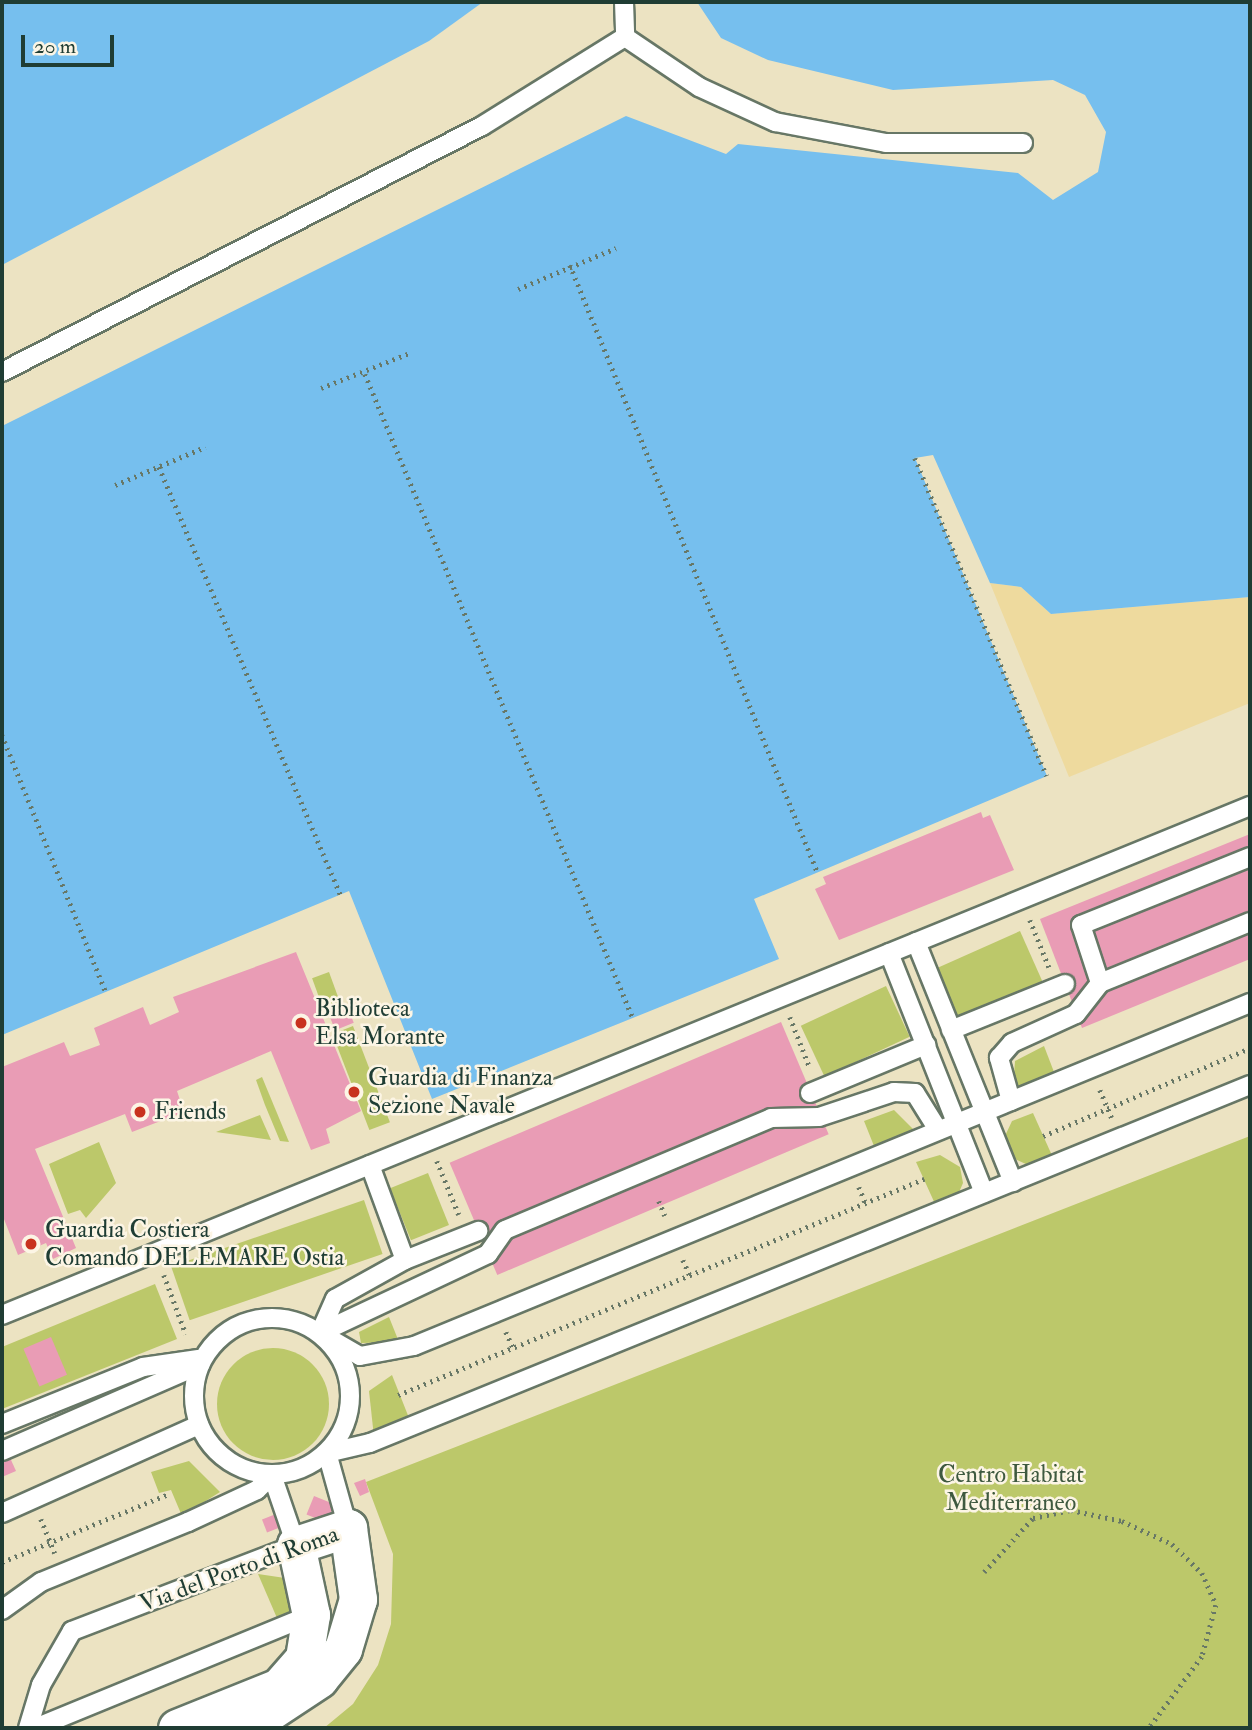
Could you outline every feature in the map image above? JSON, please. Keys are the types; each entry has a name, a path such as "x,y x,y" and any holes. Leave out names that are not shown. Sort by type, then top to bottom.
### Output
{"street":[{"name":"Via del Porto di Roma","path":"245,1728 319,1679 343,1649 358,1599 348,1528 296,1545"},
{"path":"177,1728 279,1687 304,1658 311,1615 296,1545"}],"lane":[{"path":"624,2 625,37"},
{"path":"625,37 742,109 808,132 927,145 1023,143"},
{"path":"2,372 482,126 625,37"},
{"path":"2,1315 1250,806"},
{"path":"1100,983 1081,925 1250,857"},
{"path":"1011,1101 999,1058 1012,1043 1076,1014 1100,983 1250,922"},
{"path":"916,942 1013,1182"},
{"path":"890,953 984,1193"},
{"path":"951,1030 1061,985"},
{"path":"2,1451 203,1362 231,1330 253,1320 299,1322 360,1356 414,1346 1250,1003"},
{"path":"814,1091 926,1045"},
{"path":"327,1453 370,1443 1250,1085"},
{"path":"320,1333 488,1254 505,1230 771,1118 820,1117 894,1093 915,1093 937,1130"},
{"path":"370,1165 405,1260"},
{"path":"320,1333 335,1299 405,1260 473,1233"},
{"path":"2,1610 41,1582 188,1522 257,1490 272,1475 311,1465 327,1453 343,1431 349,1378 320,1333"},
{"path":"2,1424 143,1367 203,1362"},
{"path":"203,1362 194,1405 199,1425 228,1461 272,1475"},
{"path":"2,1513 199,1425"},
{"path":"327,1453 348,1528"},
{"path":"272,1475 296,1545"},
{"name":"Via del Porto di Roma","path":"27,1728 41,1685 72,1631 296,1545"},
{"path":"35,1728 311,1615"}],"path":[{"path":"518,289 616,248"},
{"path":"570,265 817,871"},
{"path":"321,388 365,374 410,353"},
{"path":"365,374 633,1018"},
{"path":"115,485 205,447"},
{"path":"915,458 1047,776"},
{"path":"159,467 341,895"},
{"path":"2,735 106,992"},
{"path":"1027,913 1061,985"},
{"path":"787,1010 814,1091"},
{"path":"1043,1136 1250,1048"},
{"path":"434,1154 473,1233"},
{"path":"398,1395 924,1179"},
{"path":"162,1268 186,1334"},
{"path":"2,1562 169,1494"},
{"path":"984,1572 1033,1518 1072,1510 1122,1521 1162,1540 1202,1573 1216,1605 1202,1657 1149,1728"}],"green space":[{"path":"1020,931 1043,982 956,1021 933,970"},
{"path":"329,972 342,1007 325,1013 312,978"},
{"path":"886,986 910,1037 824,1076 801,1026"},
{"path":"353,1026 390,1122 369,1130 332,1034"},
{"path":"1044,1046 1054,1072 1013,1089 1015,1061"},
{"path":"262,1077 289,1142 280,1141 265,1105 256,1080"},
{"path":"894,1110 914,1130 874,1146 864,1121"},
{"path":"1033,1113 1054,1160 1028,1165 1013,1158 1005,1136 1012,1121"},
{"path":"260,1115 271,1140 216,1132"},
{"name":"Centro Habitat Mediterraneo","path":"1250,1136 1250,1728 324,1728 353,1704 378,1665 391,1624 393,1554 366,1482"},
{"path":"99,1142 116,1183 86,1218 80,1210 68,1214 49,1164"},
{"path":"940,1155 960,1167 963,1183 957,1197 936,1206 916,1162"},
{"path":"428,1173 449,1225 411,1240 390,1188"},
{"path":"364,1200 383,1254 190,1320 171,1266"},
{"path":"155,1284 177,1339 2,1409 2,1347"},
{"path":"389,1317 399,1342 361,1343 359,1332"},
{"path":"273,1348 295,1352 313,1364 325,1382 329,1404 325,1426 313,1444 295,1456 273,1460 251,1456 233,1444 221,1426 217,1404 221,1382 233,1364 251,1352"},
{"path":"392,1375 411,1423 374,1437 369,1391"},
{"path":"189,1461 220,1492 182,1516 171,1490 159,1493 151,1472"},
{"path":"258,1574 285,1578 293,1611 280,1625"}],"sand":[{"path":"990,583 1021,587 1051,614 1250,597 1250,703 1069,777"}],"water":[{"path":"2,2 483,2 429,41 2,265"},
{"path":"697,2 1250,2 1250,597 1051,614 1021,587 990,583 933,455 915,458 1047,776 754,899 779,959 432,1099 349,891 2,1035 2,426 626,116 726,154 738,144 1018,173 1053,200 1098,172 1106,132 1085,95 1053,80 893,90 768,60 721,38"}],"building":[{"path":"981,812 983,818 990,815 1014,870 839,940 815,889 826,884 823,877"},
{"path":"1250,834 1250,959 1082,1028 1040,919"},
{"path":"296,952 361,1111 326,1129 330,1143 311,1150 271,1051 177,1091 184,1112 132,1132 125,1114 35,1149 76,1248 53,1259 46,1243 18,1255 2,1214 2,1067 64,1042 70,1056 100,1045 94,1028 143,1007 150,1025 179,1012 173,997"},
{"path":"347,1006 354,1023 335,1030 328,1013"},
{"path":"781,1022 829,1134 497,1275 450,1163"},
{"path":"51,1337 67,1375 39,1386 23,1349"},
{"path":"2,1440 16,1471 2,1477"},
{"path":"365,1479 369,1492 360,1496 354,1483"},
{"path":"314,1496 334,1504 327,1523 307,1515"},
{"path":"276,1514 281,1527 267,1532 262,1519"}],"place":[{"name":"Biblioteca Elsa Morante","path":"301,1023"},
{"name":"Guardia di Finanza Sezione Navale","path":"354,1092"},
{"name":"Friends","path":"140,1112"},
{"name":"Guardia Costiera Comando DELEMARE Ostia","path":"31,1244"}]}
